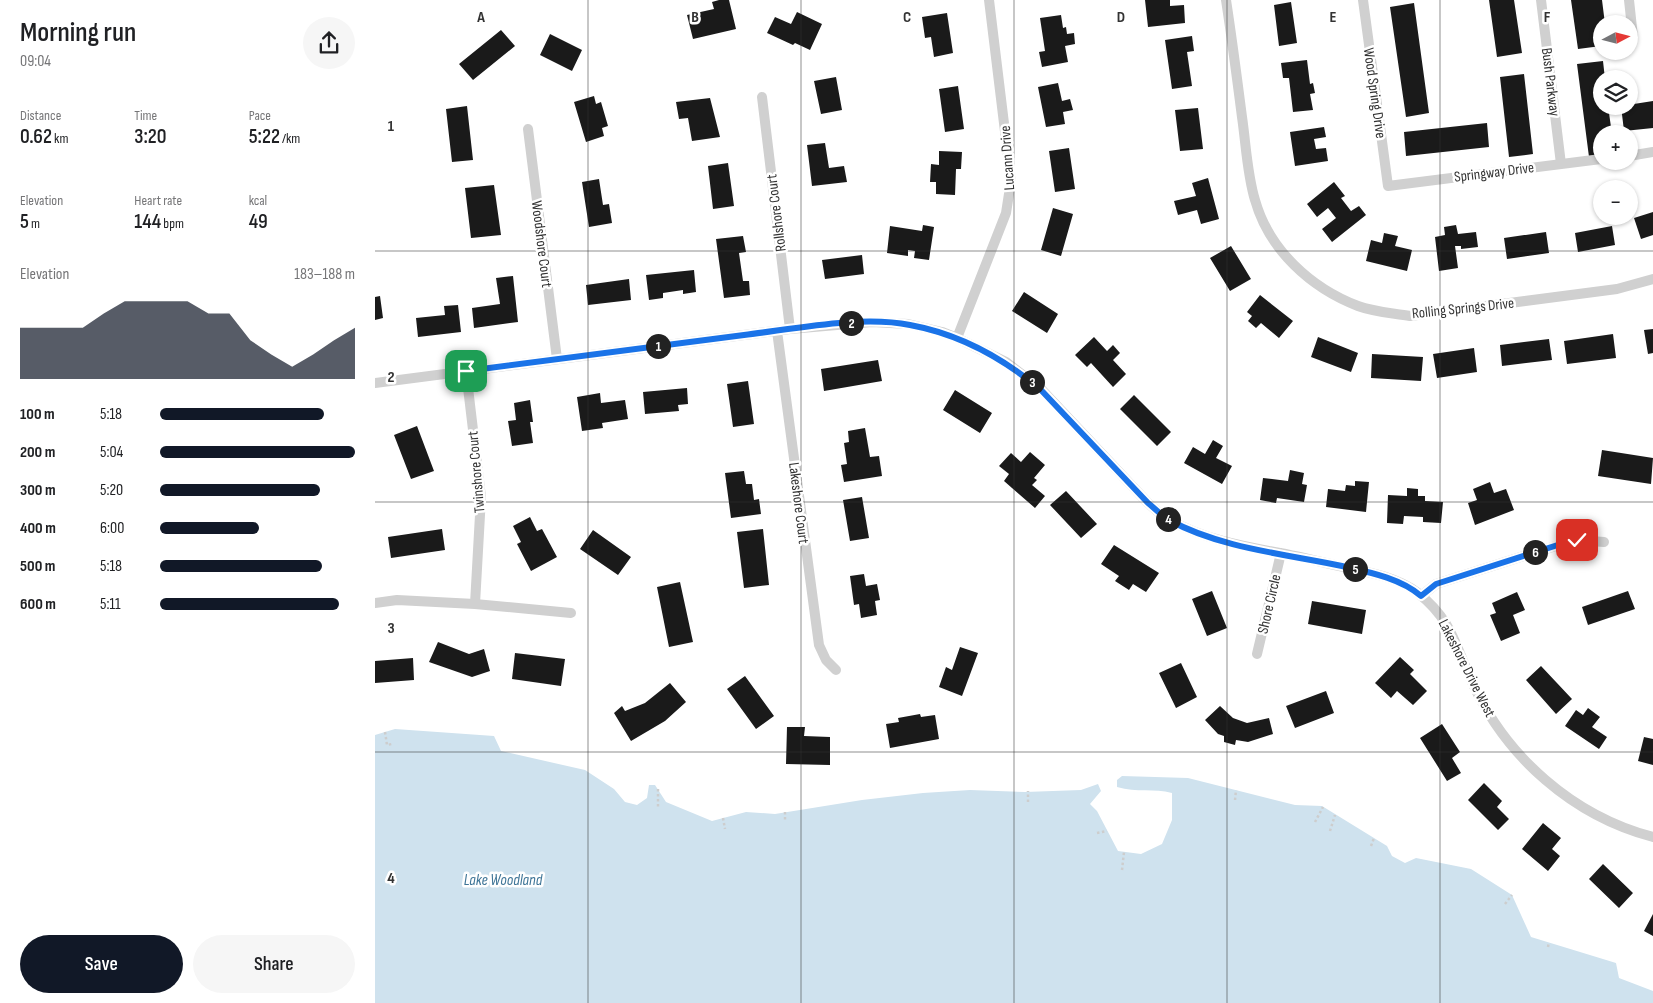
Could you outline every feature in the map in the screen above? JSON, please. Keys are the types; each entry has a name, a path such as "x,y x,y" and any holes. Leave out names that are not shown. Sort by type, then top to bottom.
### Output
{"street":[{"name":"Lucann Drive","path":"957,338 1006,213 1011,182 989,0"},
{"name":"Rolling Springs Drive","path":"1226,0 1247,158 1255,201 1268,230 1284,254 1301,273 1319,286 1359,306 1410,316 1617,289 1653,280"},
{"name":"Wood Spring Drive","path":"1363,0 1388,186"},
{"name":"Bush Parkway","path":"1541,0 1561,164"},
{"path":"1629,0 1631,15"},
{"name":"Rollshore Court","path":"762,97 791,329"},
{"name":"Woodshore Court","path":"528,129 557,359"},
{"path":"1638,154 1653,152"},
{"name":"Springway Drive","path":"1388,186 1593,160"},
{"name":"Lakeshore Drive West","path":"375,383 791,329 872,322 908,324 942,332 1006,362 1041,390 1148,503 1167,519 1199,534 1232,544 1365,571 1400,583 1421,596 1441,614 1458,646 1479,695 1505,739 1530,767 1557,789 1611,823 1653,837"},
{"name":"Lakeshore Court","path":"777,331 819,645 827,660 836,670"},
{"name":"Twinshore Court","path":"466,371 481,496 475,604"},
{"path":"1421,596 1436,584 1567,542 1577,540 1604,542"},
{"name":"Shore Circle","path":"1257,654 1281,554"},
{"path":"375,603 397,600 475,604 571,613"}],"path":[{"path":"385,732 387,745 392,744"},
{"path":"658,788 658,806"},
{"path":"1235,800 1236,790"},
{"path":"1027,802 1028,791"},
{"path":"1315,822 1323,807"},
{"path":"785,812 785,820"},
{"path":"1330,831 1335,815"},
{"path":"723,818 725,830"},
{"path":"1097,833 1107,831"},
{"path":"1371,846 1374,838"},
{"path":"1122,870 1123,852"},
{"path":"1505,904 1512,895"},
{"path":"1548,947 1549,942"}],"water":[{"name":"Lake Woodland","path":"395,729 494,736 501,751 585,770 614,789 625,802 637,805 647,798 649,785 655,785 666,802 712,821 746,812 775,814 862,800 923,793 970,790 1025,792 1081,790 1098,784 1101,791 1090,804 1097,811 1118,851 1141,854 1162,844 1172,820 1172,793 1117,787 1117,780 1122,776 1188,778 1295,805 1322,806 1387,846 1392,856 1405,863 1416,858 1471,869 1512,895 1531,937 1616,963 1619,978 1653,991 1653,1003 375,1003 375,735"}],"building":[{"path":"729,0 736,29 693,39 687,15 714,9 712,2"},
{"path":"1145,0 1170,0 1170,6 1184,5 1185,23 1148,27"},
{"path":"1489,0 1514,0 1522,53 1497,57"},
{"path":"1571,0 1602,0 1604,15 1593,15 1593,47 1578,49"},
{"path":"1291,2 1297,43 1279,46 1274,5"},
{"path":"1414,3 1429,113 1406,117 1390,7"},
{"path":"797,12 822,24 810,50 795,43 793,45 767,33 775,17 791,24"},
{"path":"947,13 953,53 934,57 931,37 925,38 922,17"},
{"path":"1061,15 1063,28 1066,27 1067,34 1074,33 1075,44 1065,46 1068,62 1042,67 1039,52 1045,51 1040,18"},
{"path":"501,30 515,46 473,80 459,64"},
{"path":"550,34 582,50 572,71 540,55"},
{"path":"1192,36 1194,51 1187,52 1192,86 1172,89 1165,40"},
{"path":"1307,60 1310,84 1313,83 1315,93 1310,94 1313,110 1293,112 1289,78 1283,78 1281,63"},
{"path":"1603,61 1604,70 1593,70 1593,115 1609,115 1611,125 1593,125 1593,157 1589,157 1577,64"},
{"path":"1524,74 1533,154 1509,157 1500,77"},
{"path":"836,77 842,110 821,114 814,81"},
{"path":"1058,83 1062,101 1070,99 1073,110 1063,112 1065,124 1046,127 1038,87"},
{"path":"958,86 964,129 945,132 939,89"},
{"path":"594,96 596,104 601,102 608,126 602,128 604,136 586,142 574,102"},
{"path":"710,98 720,137 692,141 688,118 679,119 676,102"},
{"path":"1653,101 1653,128 1638,130 1638,125 1623,125 1622,115 1638,115 1638,103"},
{"path":"467,106 473,160 452,162 446,109"},
{"path":"1198,108 1203,149 1180,151 1175,110"},
{"path":"1487,123 1489,147 1406,156 1404,132"},
{"path":"1324,127 1326,137 1314,139 1316,149 1326,148 1328,161 1295,166 1290,132"},
{"path":"825,143 829,168 844,166 847,182 812,186 807,145"},
{"path":"1069,148 1075,189 1055,192 1049,151"},
{"path":"939,151 962,152 961,169 956,169 955,195 936,194 936,182 930,182 931,164 939,165"},
{"path":"728,163 734,206 713,209 708,166"},
{"path":"1208,178 1219,219 1201,224 1197,210 1178,215 1174,201 1196,196 1192,183"},
{"path":"599,179 603,205 609,204 612,223 589,227 582,182"},
{"path":"1334,182 1345,196 1341,198 1351,211 1359,206 1366,215 1332,242 1322,229 1336,218 1328,208 1317,217 1307,204"},
{"path":"494,185 501,235 471,238 465,188"},
{"path":"1053,208 1073,214 1061,256 1041,250"},
{"path":"1653,212 1653,235 1641,239 1636,225 1638,225 1638,217"},
{"path":"923,225 934,227 929,260 914,258 915,251 908,250 908,256 887,253 890,226 922,231"},
{"path":"1456,225 1458,234 1476,232 1478,247 1461,249 1461,246 1455,246 1458,268 1439,271 1435,237 1445,235 1444,227"},
{"path":"1612,226 1615,245 1578,252 1575,233"},
{"path":"1546,232 1549,253 1507,259 1504,238"},
{"path":"1384,233 1398,236 1395,246 1412,250 1407,271 1366,261 1371,240 1382,243"},
{"path":"743,236 746,252 739,253 743,281 749,281 750,295 724,298 716,239"},
{"path":"1231,246 1251,279 1230,291 1210,258"},
{"path":"862,255 864,274 825,279 822,260"},
{"path":"694,270 696,292 683,294 683,290 663,293 663,298 649,300 646,275"},
{"path":"513,276 518,322 474,328 472,308 500,304 496,278"},
{"path":"629,279 631,300 588,305 586,285"},
{"path":"1024,292 1058,314 1047,333 1012,311"},
{"path":"1260,295 1293,321 1279,338 1261,323 1256,328 1248,321 1252,316 1247,312"},
{"path":"380,296 383,318 375,320 375,297"},
{"path":"458,305 461,332 418,337 416,318 445,315 444,306"},
{"path":"1653,329 1653,353 1648,354 1644,330"},
{"path":"1613,334 1616,358 1567,364 1564,341"},
{"path":"1094,337 1107,351 1113,345 1120,353 1113,360 1126,374 1113,387 1091,363 1087,367 1075,355"},
{"path":"1318,337 1358,353 1351,372 1311,357"},
{"path":"1549,339 1552,360 1502,366 1500,345"},
{"path":"1474,348 1477,372 1437,378 1433,354"},
{"path":"1372,354 1423,357 1421,381 1371,378"},
{"path":"878,360 882,381 824,391 821,369"},
{"path":"748,381 754,424 733,427 727,384"},
{"path":"687,388 688,404 678,405 679,411 645,414 643,392"},
{"path":"955,390 992,413 980,433 943,410"},
{"path":"600,393 601,403 625,400 628,419 602,423 603,428 582,431 577,397"},
{"path":"1134,395 1171,432 1157,446 1120,409"},
{"path":"530,400 533,422 530,422 533,443 512,446 508,421 516,420 514,403"},
{"path":"417,426 434,471 411,479 394,435"},
{"path":"865,428 870,457 879,456 882,476 844,482 841,465 847,464 844,443 849,442 848,431"},
{"path":"1213,440 1223,446 1216,458 1232,466 1222,484 1184,463 1193,447 1205,454"},
{"path":"1602,450 1653,458 1651,484 1598,476"},
{"path":"1030,452 1045,465 1034,478 1037,480 1032,485 1045,496 1035,508 1004,481 1009,474 999,466 1011,453 1021,462"},
{"path":"1290,470 1304,473 1302,484 1307,485 1304,502 1277,498 1276,503 1260,500 1263,478 1288,481"},
{"path":"744,471 746,484 752,484 754,500 759,499 761,514 731,518 725,473"},
{"path":"1355,481 1369,482 1366,512 1326,507 1328,489 1345,491 1346,485 1355,486"},
{"path":"1490,482 1494,493 1506,489 1514,510 1475,525 1468,503 1477,500 1473,489"},
{"path":"1407,488 1418,489 1418,496 1425,496 1425,501 1443,502 1441,523 1423,522 1423,517 1404,516 1403,524 1387,523 1388,495 1407,496"},
{"path":"1066,491 1097,524 1081,538 1050,505"},
{"path":"862,497 869,538 850,541 843,500"},
{"path":"530,517 537,531 542,529 557,557 531,571 517,544 521,542 513,526"},
{"path":"442,529 445,550 391,558 388,537"},
{"path":"763,529 769,585 744,588 737,532"},
{"path":"593,530 631,557 618,575 580,549"},
{"path":"1114,545 1159,573 1146,592 1133,584 1129,590 1115,581 1119,576 1101,564"},
{"path":"864,574 866,586 877,584 880,600 875,601 877,615 861,618 859,604 854,605 850,576"},
{"path":"680,582 693,642 669,647 657,587"},
{"path":"1212,591 1227,628 1207,636 1192,599"},
{"path":"1628,591 1635,609 1588,625 1582,607"},
{"path":"1517,592 1525,610 1513,615 1520,633 1501,641 1490,615 1496,613 1492,603"},
{"path":"1312,601 1366,610 1362,634 1308,624"},
{"path":"438,642 469,654 484,649 490,671 472,677 429,662"},
{"path":"960,647 978,653 962,696 939,687 946,667 952,670"},
{"path":"515,653 565,659 561,686 512,679"},
{"path":"1400,657 1414,670 1410,674 1427,691 1413,705 1397,691 1391,698 1375,683"},
{"path":"413,658 414,680 375,683 375,661"},
{"path":"1181,663 1197,697 1176,708 1159,673"},
{"path":"1541,666 1572,699 1556,714 1526,680"},
{"path":"745,676 774,716 756,729 727,689"},
{"path":"670,683 686,702 665,721 631,741 614,713 622,706 625,711 645,703"},
{"path":"1326,691 1334,713 1295,728 1286,706"},
{"path":"1220,706 1233,718 1247,723 1269,718 1273,734 1248,742 1236,740 1235,745 1224,742 1224,736 1218,734 1205,720"},
{"path":"1588,708 1600,717 1592,727 1607,737 1599,749 1565,726 1576,710 1583,715"},
{"path":"920,714 921,717 935,715 939,739 890,748 886,724 899,722 898,718"},
{"path":"1442,724 1460,752 1452,758 1461,773 1447,781 1420,738"},
{"path":"787,727 805,727 804,736 830,737 830,765 786,764"},
{"path":"1644,737 1653,739 1653,765 1638,761"},
{"path":"1484,783 1502,801 1497,807 1509,819 1498,830 1468,800"},
{"path":"1543,823 1561,838 1552,849 1560,856 1548,871 1522,849"},
{"path":"1603,864 1633,893 1619,908 1589,879"},
{"path":"1653,914 1653,936 1644,931"}],"route":[{"path":"466,371 856,322 908,324 942,332 1006,362 1041,390 1148,503 1167,519 1199,534 1232,544 1365,571 1400,583 1421,596 1436,584 1577,540"}]}
